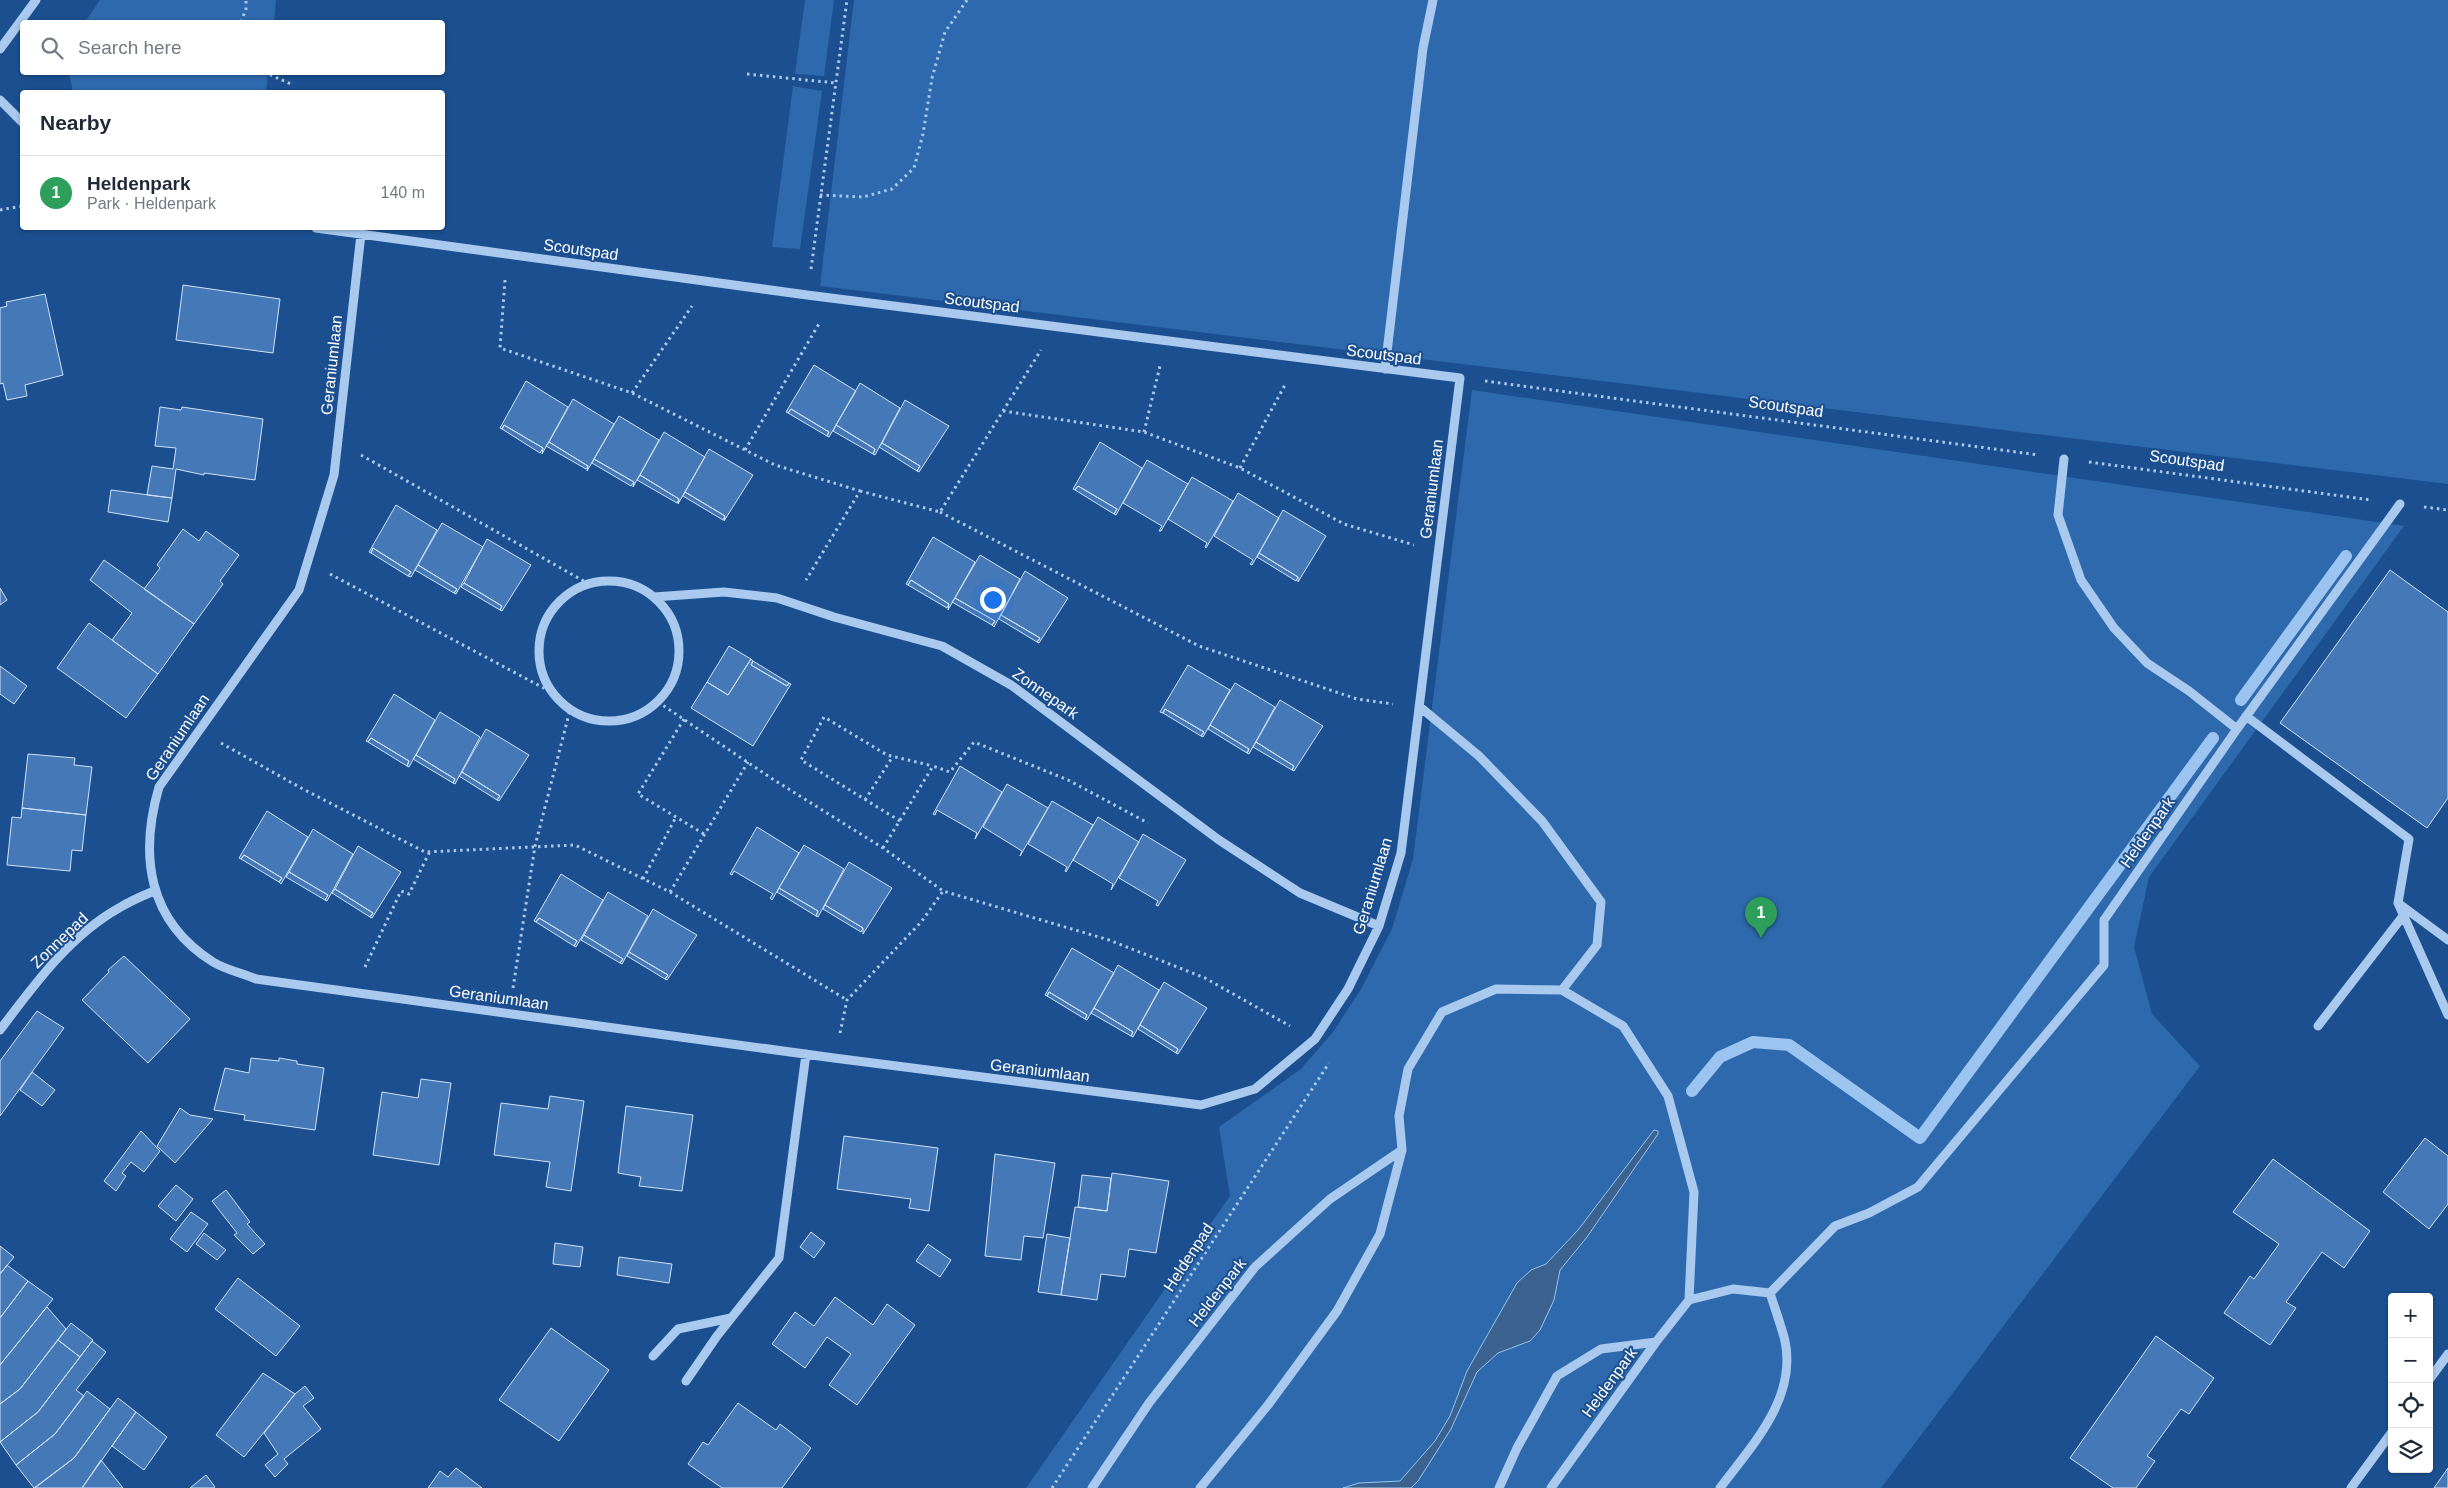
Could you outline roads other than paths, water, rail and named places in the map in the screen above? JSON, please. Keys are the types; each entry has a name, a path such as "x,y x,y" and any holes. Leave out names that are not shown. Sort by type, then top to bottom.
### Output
{"street":[{"path":"22,20 36,0"},
{"path":"1385,369 1423,48 1433,0"},
{"path":"0,50 20,22"},
{"path":"0,100 20,120"},
{"name":"Scoutspad","path":"331,230 835,298 1460,378"},
{"name":"Geraniumlaan","path":"360,234 334,475 299,590 159,787 151,814 148,846 154,891 182,938 214,963 256,979 834,1058 1201,1106 1255,1089 1315,1039 1348,989 1379,926 1401,854 1460,378"},
{"path":"2064,459 2058,515 2081,580 2114,628 2147,663 2189,691 2236,728"},
{"name":"Heldenpark","path":"1770,1293 1835,1226 1869,1213 1918,1187 2104,965 2104,920 2236,728 2400,504"},
{"path":"612,581 634,585 654,596 669,615 678,636 679,660 672,683 658,702 639,715 615,722 592,720 570,710 553,694 542,673 538,651 542,629 552,609 569,593 589,584 612,581"},
{"name":"Zonnepark","path":"654,596 724,592 777,598 942,646 1011,685 1219,840 1300,893 1379,926"},
{"path":"1420,707 1479,756 1542,821 1601,902 1597,945 1562,990"},
{"path":"2246,716 2408,839 2398,903 2448,1015"},
{"name":"Zonnepad","path":"0,1030 54,962 86,931 118,908 154,891"},
{"path":"2398,903 2448,940"},
{"path":"2318,1026 2403,916"},
{"path":"1200,1488 1268,1405 1337,1311 1380,1234 1402,1150 1399,1116 1408,1069 1442,1012 1496,989 1562,990 1623,1026 1668,1096 1694,1192 1689,1300 1733,1289 1770,1293 1785,1342 1787,1376 1776,1411 1720,1488"},
{"path":"686,1381 731,1318 779,1258 806,1054"},
{"name":"Heldenpark","path":"1092,1488 1149,1403 1255,1268 1330,1199 1402,1150"},
{"name":"Heldenpark","path":"1551,1488 1656,1342 1689,1300"},
{"path":"654,1356 678,1329 731,1318"},
{"name":"Heldenpark","path":"1499,1488 1517,1448 1557,1376 1601,1349 1656,1342"},
{"path":"2433,1375 2448,1354"},
{"path":"2352,1488 2388,1438"}],"waterway":[{"path":"2241,700 2346,556"},
{"path":"1692,1091 1720,1057 1753,1042 1789,1045 1920,1138 2213,738"}],"place":[{"name":"Heldenpark","path":"1761,938"}]}
